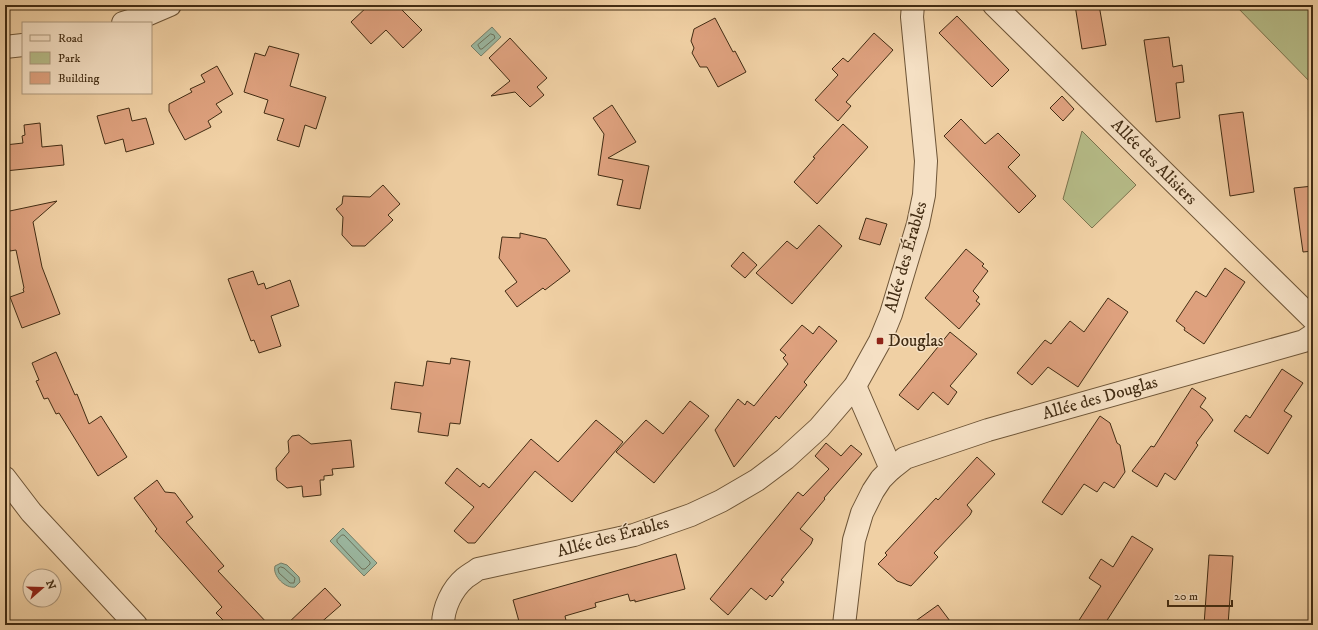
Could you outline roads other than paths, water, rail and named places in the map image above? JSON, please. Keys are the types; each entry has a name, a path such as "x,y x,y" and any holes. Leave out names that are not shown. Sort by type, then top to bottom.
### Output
{"street":[{"path":"126,22 170,5"},
{"name":"Allée des Érables","path":"444,625 443,619 445,608 452,592 465,578 478,569 634,535 691,515 721,501 757,480 785,459 819,428 855,386 880,341 891,314 918,224 924,195 926,161 912,17 913,5"},
{"name":"Allée des Alisiers","path":"994,5 1313,320"},
{"path":"5,47 22,46"},
{"name":"Allée des Douglas","path":"844,625 854,540 862,513 881,479 905,458 988,430 1304,341 1313,335"},
{"path":"855,386 891,469"},
{"path":"5,478 31,512 136,625"}],"water":[{"path":"492,27 501,37 481,56 471,46"},
{"path":"343,528 377,563 364,576 330,541"},
{"path":"281,563 287,565 299,577 300,582 295,587 284,584 278,578 275,566"}],"place":[{"name":"Douglas","path":"880,341"}]}
